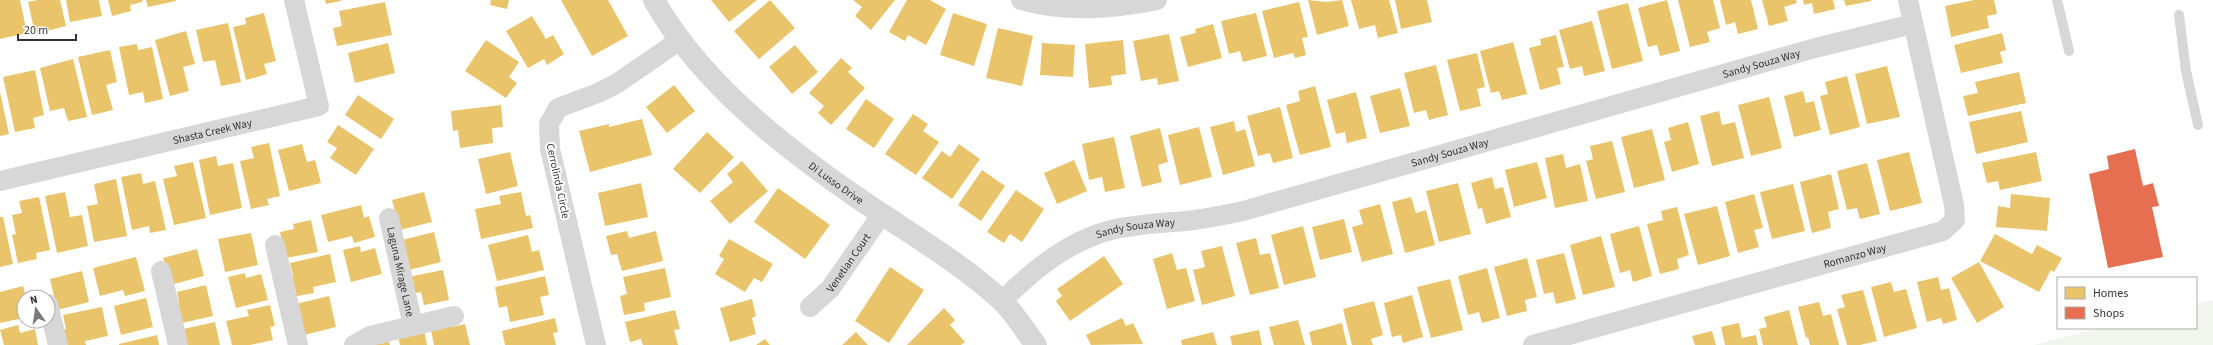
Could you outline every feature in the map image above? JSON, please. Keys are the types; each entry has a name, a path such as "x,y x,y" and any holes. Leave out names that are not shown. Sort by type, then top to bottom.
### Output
{"street":[{"name":"Shasta Creek Way","path":"0,181 319,106 294,0"},
{"name":"Di Lusso Drive","path":"654,0 680,40 731,97 781,143 882,214 941,252 1002,301 1036,345"},
{"path":"1021,0 1073,9 1129,6 1157,0"},
{"name":"Romanzo Way","path":"1533,345 1943,231 1955,220 1954,205 1908,0"},
{"name":"Sandy Souza Way","path":"1002,301 1025,278 1067,248 1109,230 1131,226 1202,219 1250,209 1815,48 1913,24"},
{"name":"Cerrolinda Circle","path":"596,345 550,149 549,124 558,108 598,93 616,84 680,40"},
{"name":"Venetian Court","path":"810,307 830,289 882,214"},
{"name":"Laguna Mirage Lane","path":"389,218 413,326"},
{"path":"275,245 298,345"},
{"path":"161,271 178,345"},
{"name":"Laguna Mirage Lane","path":"354,345 370,336 454,316"},
{"path":"54,329 58,345"}],"lane":[{"path":"2057,0 2069,51"},
{"path":"2179,15 2186,71 2198,126"}],"shaded area":[{"path":"2213,300 2213,345 2034,345 2097,329 2197,329 2197,304"}],"building: Homes":[{"path":"0,0 20,0 27,33 0,39"},
{"path":"37,0 60,0 66,26 35,34 28,2"},
{"path":"66,0 99,0 102,16 70,22"},
{"path":"108,0 142,0 142,2 130,5 131,11 112,16"},
{"path":"146,0 176,0 176,1 148,7"},
{"path":"325,0 341,0 341,1 326,4"},
{"path":"491,0 509,0 507,9 490,5"},
{"path":"561,0 608,0 628,36 592,56"},
{"path":"711,0 757,0 729,22"},
{"path":"770,0 795,28 759,59 734,31"},
{"path":"853,0 895,0 871,30 855,16 862,7"},
{"path":"907,0 930,0 946,9 926,45 908,35 905,41 889,32"},
{"path":"1308,0 1326,2 1342,0 1349,26 1317,35"},
{"path":"1351,0 1389,0 1398,33 1378,38 1375,25 1359,29"},
{"path":"1395,0 1427,0 1432,22 1401,29"},
{"path":"1667,0 1680,51 1660,56 1657,45 1648,47 1638,8"},
{"path":"1678,0 1713,0 1720,28 1707,32 1710,42 1690,47"},
{"path":"1720,0 1751,0 1758,29 1738,34 1735,22 1726,25"},
{"path":"1762,0 1796,0 1797,3 1784,7 1788,21 1769,26"},
{"path":"1803,0 1833,0 1835,9 1814,14 1812,3 1804,5"},
{"path":"1844,0 1871,0 1871,1 1846,6"},
{"path":"1974,0 1994,0 1997,14 1987,16 1989,28 1951,37 1945,6"},
{"path":"385,2 392,35 337,46 333,28 342,26 339,11"},
{"path":"1299,2 1308,37 1302,38 1306,55 1295,58 1293,53 1274,58 1262,11"},
{"path":"1628,3 1643,61 1612,69 1597,11"},
{"path":"264,13 276,61 264,64 267,74 246,80 233,27 246,24 245,18"},
{"path":"953,13 987,24 974,66 940,55"},
{"path":"1256,13 1267,56 1243,62 1240,51 1229,54 1221,21"},
{"path":"532,16 546,39 553,35 564,54 547,65 544,59 528,68 506,31"},
{"path":"1592,21 1605,71 1584,76 1582,66 1570,69 1559,30"},
{"path":"228,23 241,82 221,86 215,60 203,62 196,30"},
{"path":"1213,24 1222,58 1188,67 1180,37 1196,33 1195,29"},
{"path":"998,28 1033,36 1022,86 986,78"},
{"path":"186,31 195,64 183,67 189,91 170,96 155,40"},
{"path":"2002,33 2006,50 2000,52 2003,63 1961,73 1954,45"},
{"path":"1169,34 1179,81 1158,85 1157,78 1141,81 1133,41"},
{"path":"1556,35 1564,67 1557,68 1561,84 1540,90 1529,48 1541,45 1540,39"},
{"path":"486,40 519,62 509,77 517,83 506,98 465,71"},
{"path":"1123,40 1126,74 1111,76 1112,85 1089,88 1085,44"},
{"path":"1513,42 1527,94 1502,100 1499,91 1491,93 1480,51"},
{"path":"388,43 395,73 355,83 348,53"},
{"path":"1042,43 1075,45 1073,77 1040,75"},
{"path":"137,44 138,50 152,47 163,99 145,103 143,92 129,95 119,47"},
{"path":"795,45 818,72 792,94 769,67"},
{"path":"110,50 117,82 106,85 113,110 92,115 78,57"},
{"path":"1477,53 1485,87 1477,89 1481,106 1460,111 1447,60"},
{"path":"841,58 852,68 848,72 865,88 831,125 818,113 824,106 809,93"},
{"path":"73,59 87,117 68,121 64,108 50,111 40,68"},
{"path":"1436,65 1448,115 1429,120 1426,110 1414,113 1404,73"},
{"path":"1887,66 1900,117 1867,124 1855,74"},
{"path":"35,70 44,115 33,118 35,128 15,132 3,77"},
{"path":"2019,72 2026,103 1968,116 1963,96 1978,93 1975,82"},
{"path":"1847,76 1860,127 1830,135 1820,96 1828,94 1825,82"},
{"path":"674,85 695,111 667,133 646,107"},
{"path":"1315,86 1331,147 1300,155 1286,105 1300,101 1298,91"},
{"path":"1400,88 1410,126 1380,133 1370,96"},
{"path":"1803,91 1806,103 1814,101 1821,130 1794,137 1784,96"},
{"path":"0,92 9,134 0,136"},
{"path":"1356,92 1367,138 1347,143 1345,132 1336,134 1327,100"},
{"path":"358,95 394,119 381,139 345,115"},
{"path":"1769,97 1782,148 1751,156 1738,105"},
{"path":"866,99 894,119 874,148 846,129"},
{"path":"501,105 503,127 492,128 493,143 460,148 458,130 453,131 451,111"},
{"path":"1280,107 1293,158 1273,163 1270,153 1258,156 1247,116"},
{"path":"1719,111 1722,125 1735,122 1744,158 1712,166 1700,116"},
{"path":"2021,111 2028,142 1976,154 1969,122"},
{"path":"913,114 928,124 923,131 939,142 916,175 885,154"},
{"path":"642,119 652,155 590,172 579,131 609,124 609,127"},
{"path":"1234,121 1236,132 1245,129 1255,166 1223,175 1210,127"},
{"path":"1688,122 1699,164 1672,172 1664,142 1671,140 1668,128"},
{"path":"338,125 374,149 356,175 330,158 337,148 327,142"},
{"path":"1199,127 1212,177 1180,185 1168,135"},
{"path":"1160,128 1168,162 1158,165 1162,182 1142,187 1130,136"},
{"path":"1652,129 1665,180 1634,188 1621,137"},
{"path":"707,132 734,157 700,193 673,169"},
{"path":"1114,137 1125,188 1105,192 1102,177 1089,180 1082,144"},
{"path":"1612,141 1625,192 1596,199 1586,161 1593,159 1590,146"},
{"path":"269,143 280,196 267,199 269,205 251,209 240,161 254,158 251,147"},
{"path":"302,144 307,162 315,160 321,183 289,191 278,150"},
{"path":"959,144 980,159 952,199 922,178 942,151 950,157"},
{"path":"510,152 518,186 486,194 478,159"},
{"path":"1909,152 1922,203 1890,211 1877,160"},
{"path":"2036,152 2042,181 2000,190 1998,181 1987,183 1982,163"},
{"path":"1563,154 1566,168 1580,164 1588,201 1555,208 1545,158"},
{"path":"216,156 218,166 233,163 242,208 210,215 199,160"},
{"path":"1074,160 1087,191 1057,204 1044,173"},
{"path":"742,161 768,191 730,224 710,201 733,182 727,174"},
{"path":"193,162 206,218 174,225 163,179 177,176 174,166"},
{"path":"1537,162 1547,198 1514,207 1505,170"},
{"path":"1867,163 1880,214 1860,219 1857,208 1847,210 1837,171"},
{"path":"982,170 1005,186 981,221 958,205"},
{"path":"141,173 143,184 155,181 166,230 150,233 149,226 132,230 121,177"},
{"path":"1831,174 1839,209 1828,212 1831,228 1812,233 1800,182"},
{"path":"1492,177 1495,189 1503,187 1511,217 1486,224 1482,208 1478,209 1471,183"},
{"path":"116,179 127,236 94,242 87,206 98,204 94,184"},
{"path":"641,183 648,217 605,226 598,193"},
{"path":"1458,183 1471,234 1439,242 1426,191"},
{"path":"1793,184 1805,231 1772,239 1760,192"},
{"path":"778,188 830,225 805,259 754,222"},
{"path":"1016,190 1044,209 1022,242 1010,234 1004,243 987,232"},
{"path":"65,192 70,217 82,215 88,246 57,253 45,196"},
{"path":"424,192 432,222 400,230 392,200"},
{"path":"521,192 526,216 530,215 533,228 481,239 475,209 501,204 499,196"},
{"path":"1754,194 1763,228 1754,230 1759,247 1738,253 1725,202"},
{"path":"2011,194 2050,198 2047,231 1996,227 1998,206 2010,208"},
{"path":"39,197 50,250 36,253 37,259 18,263 12,235 16,234 12,215 22,213 19,201"},
{"path":"1411,197 1416,213 1426,210 1435,245 1405,253 1392,202"},
{"path":"1380,204 1393,254 1362,262 1352,227 1363,224 1359,210"},
{"path":"361,205 364,218 369,216 375,237 354,243 352,236 328,242 321,215"},
{"path":"1717,206 1730,256 1698,265 1684,214"},
{"path":"1677,207 1689,255 1677,259 1679,269 1660,274 1647,224 1663,220 1661,211"},
{"path":"0,217 3,217 13,264 0,267"},
{"path":"1344,219 1352,252 1320,260 1312,227"},
{"path":"311,220 318,252 286,258 280,232 294,229 293,224"},
{"path":"1303,226 1316,277 1284,285 1271,235"},
{"path":"1639,226 1652,276 1633,282 1630,270 1620,273 1610,234"},
{"path":"627,231 629,238 656,231 663,261 622,271 617,254 611,255 606,236"},
{"path":"434,232 441,262 409,270 402,240"},
{"path":"251,233 258,265 225,272 218,239"},
{"path":"1995,234 2032,254 2037,245 2062,258 2054,272 2051,270 2039,292 1980,261"},
{"path":"528,235 532,252 539,250 544,270 497,281 488,245"},
{"path":"1601,236 1615,287 1583,295 1570,245"},
{"path":"1256,238 1260,255 1270,253 1279,288 1250,295 1236,243"},
{"path":"729,239 773,264 762,282 754,278 745,292 715,274 724,259 719,256"},
{"path":"360,246 361,252 375,248 382,274 351,282 343,250"},
{"path":"1222,246 1235,296 1202,305 1193,270 1205,267 1201,251"},
{"path":"197,249 204,276 170,285 163,258"},
{"path":"1172,253 1177,270 1186,268 1195,301 1167,309 1153,259"},
{"path":"1564,253 1576,299 1556,304 1553,292 1544,294 1536,260"},
{"path":"330,254 336,282 313,287 314,293 292,297 288,277 293,276 290,263"},
{"path":"1104,256 1123,284 1070,321 1056,301 1062,296 1057,289"},
{"path":"136,257 145,291 125,296 123,290 100,296 93,268"},
{"path":"1527,258 1537,297 1525,300 1527,311 1507,316 1494,267"},
{"path":"1979,262 2004,307 1977,323 1951,278"},
{"path":"890,267 924,290 889,343 855,321"},
{"path":"665,268 671,297 644,303 645,311 624,315 620,296 627,294 623,277"},
{"path":"1487,268 1500,318 1482,323 1479,312 1468,315 1458,276"},
{"path":"443,270 449,300 424,305 421,292 411,294 408,277"},
{"path":"82,271 89,302 57,310 56,289 52,289 50,279"},
{"path":"245,273 246,278 261,274 268,300 236,308 228,277"},
{"path":"545,276 549,295 540,297 544,315 510,322 507,306 499,308 495,287"},
{"path":"1938,277 1941,290 1949,288 1957,320 1943,324 1941,318 1927,322 1917,282"},
{"path":"1450,279 1463,330 1431,338 1417,287"},
{"path":"1891,282 1894,292 1906,289 1917,328 1884,337 1871,287"},
{"path":"206,285 213,316 177,324 173,303 179,302 177,292"},
{"path":"23,286 24,289 16,289 16,320 0,323 0,292"},
{"path":"1863,290 1877,341 1860,345 1847,345 1837,309 1845,307 1841,295"},
{"path":"1412,295 1423,337 1403,343 1401,335 1392,337 1384,303"},
{"path":"329,296 336,327 304,335 296,304"},
{"path":"146,298 153,327 121,335 114,306"},
{"path":"752,299 756,316 752,318 756,334 730,342 720,308"},
{"path":"1374,301 1383,335 1371,339 1373,345 1352,345 1343,309"},
{"path":"1819,302 1823,316 1831,314 1839,345 1810,345 1808,337 1806,338 1798,307"},
{"path":"270,305 275,326 270,327 273,340 250,345 232,345 226,321 249,316 247,310"},
{"path":"102,307 108,336 85,341 86,345 63,345 60,330 66,329 63,315"},
{"path":"944,308 955,320 950,325 965,342 961,345 907,345"},
{"path":"675,310 680,329 674,330 678,345 643,345 641,339 630,342 625,322"},
{"path":"1789,310 1798,345 1763,345 1759,329 1767,327 1764,317"},
{"path":"555,318 558,332 553,333 556,345 505,345 502,331"},
{"path":"1122,318 1126,326 1133,323 1143,344 1091,345 1086,335"},
{"path":"1298,320 1305,345 1274,345 1269,327"},
{"path":"451,321 452,327 465,324 470,345 434,345 430,325"},
{"path":"215,322 220,345 183,345 179,330"},
{"path":"1342,323 1347,345 1312,345 1309,332"},
{"path":"1739,323 1742,338 1756,335 1758,345 1725,345 1721,327"},
{"path":"16,326 16,329 19,329 20,333 35,329 38,345 4,345 0,330"},
{"path":"424,330 427,345 400,345 398,336"},
{"path":"1259,330 1262,345 1232,345 1230,336"},
{"path":"1712,331 1716,345 1695,345 1692,336"},
{"path":"856,332 868,345 842,345"},
{"path":"1213,332 1217,345 1182,345 1181,340"},
{"path":"157,335 159,345 119,345 119,344"},
{"path":"388,338 390,345 360,345"},
{"path":"765,339 770,345 756,345"}],"building: Shops":[{"path":"2135,149 2143,186 2153,183 2159,206 2152,207 2163,257 2108,268 2089,174 2109,169 2107,156"}]}
